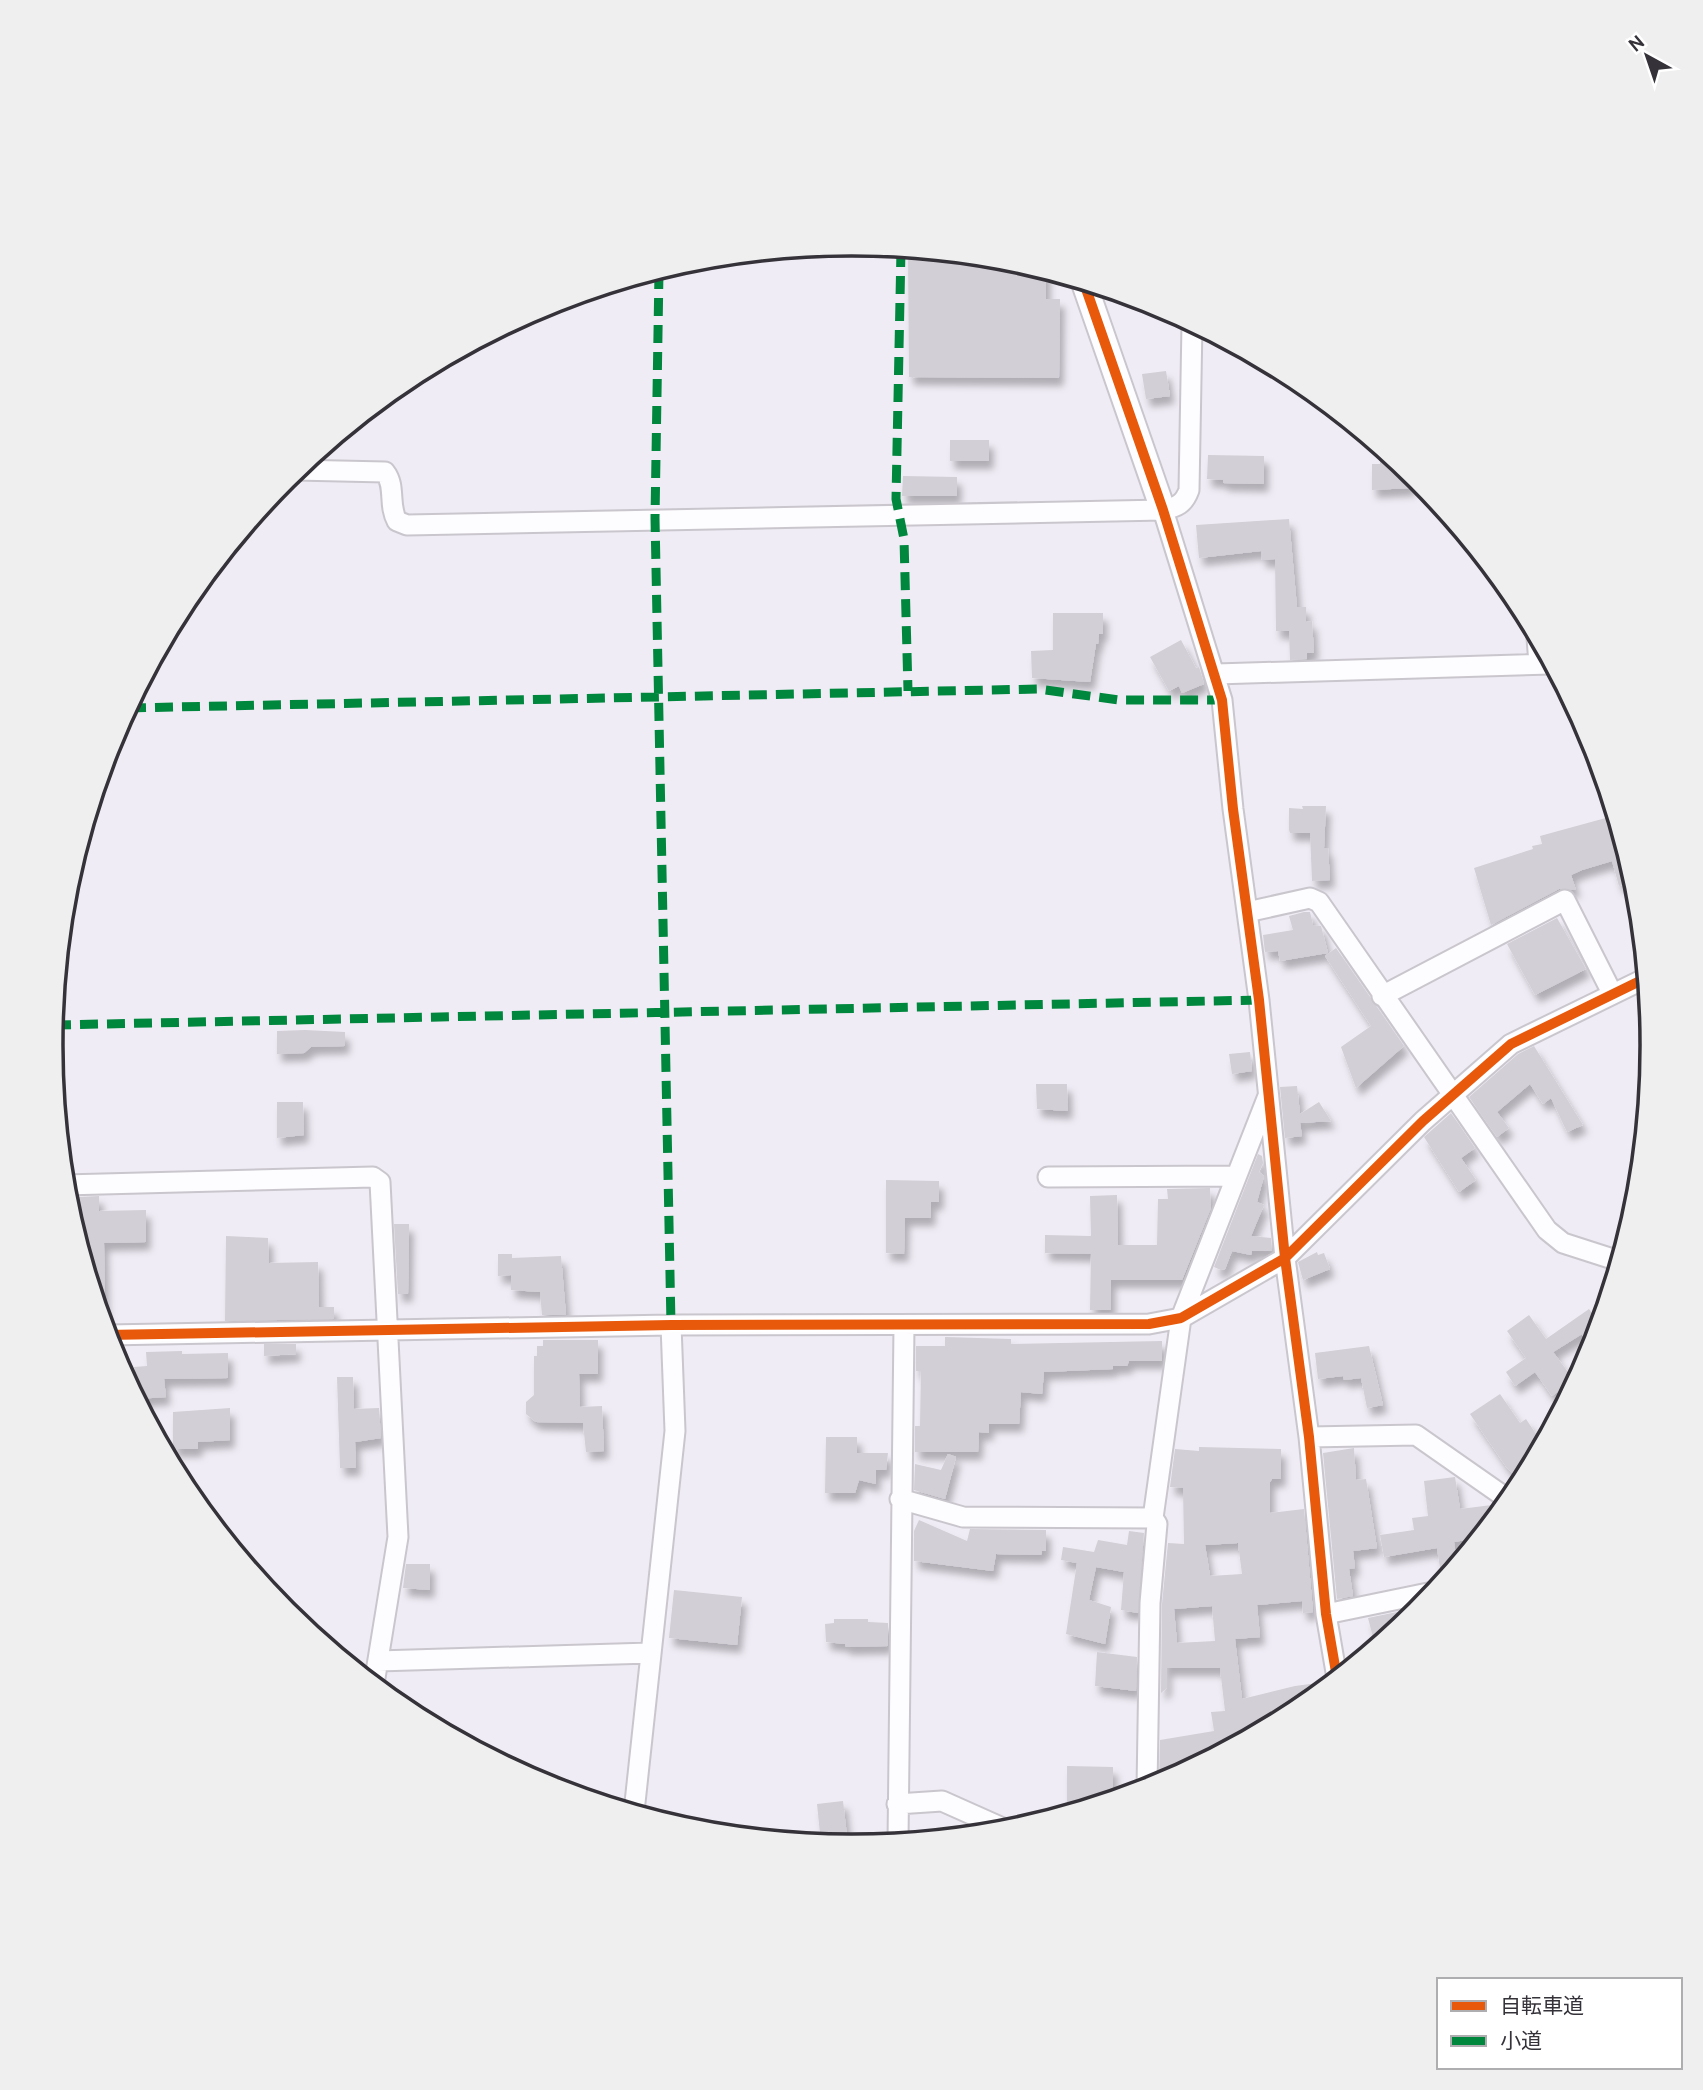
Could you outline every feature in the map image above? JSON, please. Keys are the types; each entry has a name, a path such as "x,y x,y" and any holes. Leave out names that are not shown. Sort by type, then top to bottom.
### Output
{"street":[{"path":"1087,293 1163,510 1216,674 1222,701 1285,1258 1309,1437 1326,1614 1335,1668"},
{"path":"312,470 385,472 391,480 391,510 397,521 407,525 655,518 900,518 1163,510 1177,507 1189,490 1192,334"},
{"path":"1216,674 1541,664"},
{"path":"1247,912 1310,898 1319,902 1547,1230 1563,1243 1610,1258"},
{"path":"1382,996 1564,900 1612,993"},
{"path":"119,1335 671,1325 1149,1324 1181,1318 1285,1258 1451,1095 1511,1044 1637,982"},
{"path":"1147,1775 1150,1603 1157,1524 1153,1518 1181,1318 1234,1176 1268,1095"},
{"path":"1048,1177 1234,1176"},
{"path":"76,1185 377,1178 382,1187 398,1537 376,1674"},
{"path":"635,1803 675,1431 671,1325"},
{"path":"898,1832 904,1326"},
{"path":"1309,1437 1416,1435 1500,1493"},
{"path":"900,1499 963,1517 1153,1518"},
{"path":"1326,1614 1416,1596"},
{"path":"378,1661 650,1653"},
{"path":"897,1804 942,1801 987,1821"}],"building":[{"path":"908,258 954,263 1046,281 1046,299 1060,299 1059,378 909,377"},
{"path":"1166,371 1170,396 1146,399 1142,374"},
{"path":"950,440 989,440 989,461 950,461"},
{"path":"1208,455 1264,456 1264,484 1223,483 1223,480 1207,479"},
{"path":"1380,460 1410,488 1372,490 1372,464 1380,464"},
{"path":"903,476 957,477 957,496 902,496"},
{"path":"1289,519 1297,607 1306,607 1306,622 1312,621 1314,653 1307,653 1307,659 1290,660 1289,631 1276,631 1275,559 1262,560 1261,551 1199,558 1196,525"},
{"path":"1053,613 1103,613 1103,634 1099,634 1096,644 1090,682 1032,678 1031,651 1053,650"},
{"path":"1181,640 1196,668 1199,667 1204,684 1182,693 1179,686 1169,691 1150,657"},
{"path":"1302,806 1326,806 1324,848 1328,848 1330,880 1312,881 1310,833 1290,833 1289,808 1303,809"},
{"path":"1606,818 1624,885 1619,886 1612,861 1582,870 1571,875 1576,890 1559,889 1491,925 1474,868 1533,849 1532,846 1542,844 1540,836"},
{"path":"1310,912 1313,925 1321,926 1328,953 1280,961 1278,951 1265,952 1263,935 1293,930 1289,916"},
{"path":"1557,918 1586,969 1535,995 1507,944"},
{"path":"1336,948 1404,1046 1356,1088 1341,1047 1371,1026 1325,956"},
{"path":"277,1031 345,1032 345,1046 311,1047 304,1053 277,1054"},
{"path":"1534,1046 1583,1125 1567,1132 1551,1098 1543,1104 1530,1084 1497,1112 1509,1128 1497,1137 1469,1097 1518,1054"},
{"path":"1250,1052 1252,1071 1232,1074 1229,1054"},
{"path":"1036,1084 1067,1084 1068,1111 1037,1109"},
{"path":"1297,1086 1300,1114 1319,1102 1331,1121 1300,1123 1302,1136 1285,1138 1280,1087"},
{"path":"277,1102 303,1102 304,1135 277,1138"},
{"path":"1451,1113 1475,1148 1461,1158 1476,1180 1459,1192 1424,1137"},
{"path":"1258,1154 1262,1156 1263,1163 1259,1172 1264,1176 1257,1202 1264,1205 1251,1236 1271,1238 1272,1251 1252,1251 1251,1255 1232,1251 1225,1269 1221,1270 1214,1267"},
{"path":"886,1180 939,1181 939,1202 931,1202 931,1218 905,1218 904,1254 886,1253"},
{"path":"1210,1188 1211,1208 1182,1280 1111,1280 1111,1310 1090,1310 1091,1254 1045,1253 1045,1235 1091,1236 1090,1196 1117,1195 1118,1245 1157,1245 1158,1199 1168,1199 1167,1189"},
{"path":"99,1196 99,1211 146,1210 146,1242 104,1243 105,1297 90,1249 78,1197"},
{"path":"394,1224 409,1224 408,1294 398,1294"},
{"path":"226,1236 268,1238 269,1263 318,1262 319,1307 334,1307 334,1319 225,1321"},
{"path":"1317,1252 1318,1255 1324,1253 1330,1269 1303,1280 1298,1262"},
{"path":"498,1254 512,1254 512,1258 561,1256 566,1315 542,1315 540,1292 511,1290 511,1275 498,1276"},
{"path":"1589,1309 1592,1314 1584,1337 1582,1334 1553,1352 1569,1373 1561,1389 1552,1396 1535,1372 1515,1386 1506,1372 1526,1358 1507,1331 1529,1315 1546,1339"},
{"path":"945,1337 1011,1339 1011,1344 1162,1341 1162,1361 1129,1361 1127,1366 1113,1366 1113,1369 1044,1372 1042,1394 1021,1392 1019,1424 989,1424 989,1433 979,1432 978,1452 915,1452 915,1426 920,1426 921,1371 916,1371 916,1346 945,1346"},
{"path":"543,1340 598,1340 598,1374 579,1374 580,1407 602,1406 604,1451 586,1452 583,1423 536,1422 526,1414 526,1402 534,1395 534,1356 537,1356 537,1346 543,1346"},
{"path":"264,1344 296,1344 296,1354 264,1356"},
{"path":"1369,1346 1383,1405 1367,1408 1361,1378 1344,1380 1343,1376 1318,1379 1315,1353"},
{"path":"146,1352 228,1353 228,1378 164,1379 166,1397 146,1398 134,1367 147,1366"},
{"path":"337,1377 353,1377 354,1409 379,1408 381,1438 355,1442 356,1468 340,1468"},
{"path":"1500,1394 1520,1423 1526,1419 1536,1435 1513,1473 1507,1468 1470,1414"},
{"path":"230,1408 230,1440 198,1442 198,1449 175,1449 173,1412"},
{"path":"826,1437 857,1437 857,1453 888,1453 886,1470 876,1470 876,1484 859,1480 855,1493 825,1493"},
{"path":"1354,1448 1356,1480 1366,1479 1377,1548 1353,1551 1355,1568 1349,1569 1353,1596 1337,1599 1323,1453"},
{"path":"1175,1449 1281,1449 1281,1479 1272,1479 1270,1482 1270,1513 1304,1509 1313,1612 1303,1613 1302,1601 1257,1605 1260,1637 1235,1639 1242,1699 1315,1683 1246,1728 1159,1770 1160,1740 1214,1731 1211,1712 1225,1711 1220,1668 1167,1668 1167,1688 1161,1693 1162,1604 1168,1543 1184,1544 1183,1488 1170,1487","holes":["1238,1543 1242,1574 1210,1576 1205,1545","1212,1606 1215,1641 1177,1643 1174,1609"]},
{"path":"948,1454 956,1457 945,1499 914,1490 915,1464 941,1470"},
{"path":"1455,1477 1460,1509 1491,1505 1464,1540 1454,1542 1455,1551 1440,1569 1437,1548 1384,1557 1380,1535 1414,1530 1412,1518 1428,1516 1424,1481"},
{"path":"919,1520 967,1541 970,1529 1046,1530 1046,1551 1042,1551 1041,1555 996,1554 993,1571 914,1561 914,1531"},
{"path":"1129,1531 1144,1533 1138,1613 1121,1610 1124,1572 1096,1567 1089,1600 1111,1607 1105,1644 1066,1634 1077,1563 1061,1560 1063,1547 1094,1552 1098,1540 1127,1545"},
{"path":"406,1564 430,1564 430,1590 403,1588"},
{"path":"674,1590 742,1597 737,1645 669,1638"},
{"path":"1400,1611 1373,1636 1368,1618"},
{"path":"834,1619 868,1619 868,1622 888,1623 888,1646 846,1647 845,1644 826,1642 825,1624 834,1623"},
{"path":"1097,1652 1137,1657 1136,1691 1095,1686"},
{"path":"1067,1766 1113,1767 1113,1789 1067,1804"},
{"path":"843,1801 847,1834 820,1833 817,1804"}],"marked path":[{"path":"901,258 896,499 904,539 908,691"},
{"path":"659,280 655,518 671,1325"},
{"path":"139,708 1038,689 1119,700 1222,700"},
{"path":"64,1025 1259,1000"}],"cycle path":[{"path":"1087,293 1163,510 1222,700 1233,809 1259,1000 1285,1258 1309,1437 1326,1614 1335,1668"},
{"path":"119,1335 671,1325 1149,1324 1181,1318 1285,1258 1423,1121 1511,1044 1637,982"}]}
